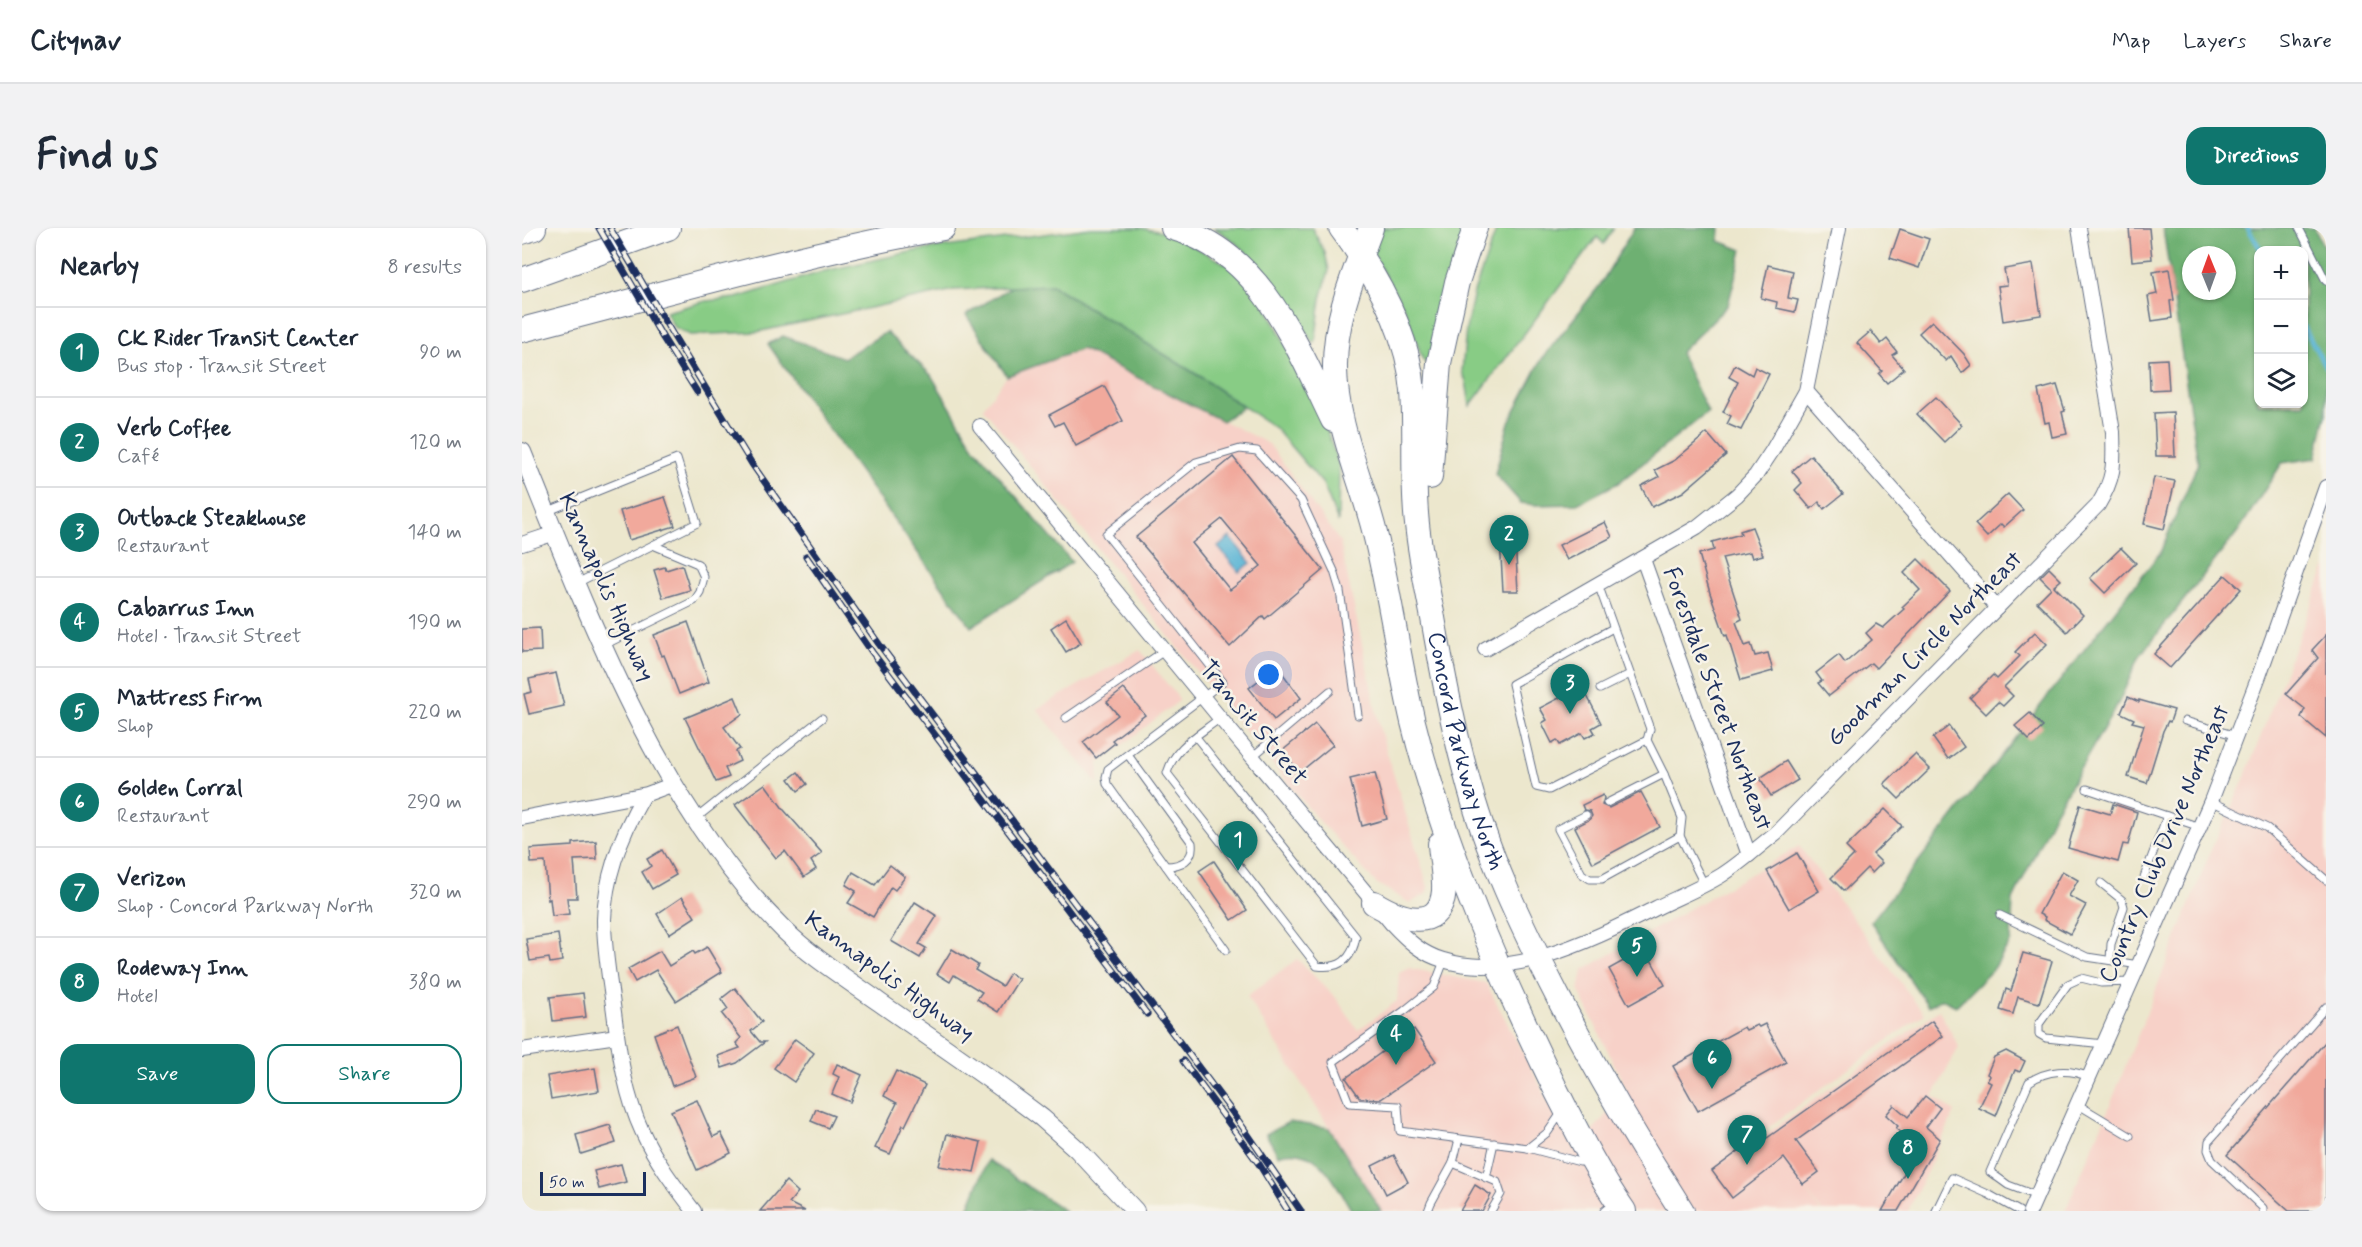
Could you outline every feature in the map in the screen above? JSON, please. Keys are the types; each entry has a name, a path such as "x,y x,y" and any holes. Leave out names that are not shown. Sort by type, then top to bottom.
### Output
{"highway":[{"path":"522,232 534,228"},
{"path":"522,280 668,228"},
{"path":"522,330 792,259 856,244 943,228"},
{"path":"1173,228 1194,235 1226,255 1244,271 1271,303 1295,341 1352,460"},
{"name":"Concord Parkway North","path":"1341,228 1361,255 1399,326 1409,363 1413,399 1416,514 1435,630 1457,738 1479,820 1506,890 1538,958 1602,1080 1682,1211"},
{"name":"Concord Parkway North","path":"1371,228 1343,304 1335,351 1336,391 1342,427 1370,508 1413,722 1452,853 1498,966 1564,1109 1615,1207"},
{"path":"1435,630 1428,519 1436,388 1439,363 1457,282 1475,228"},
{"path":"1374,903 1393,915 1410,919 1424,919 1438,909 1444,891 1435,797"}],"main road":[{"name":"Kannapolis Highway","path":"522,452 603,646 674,784 695,819 731,869 785,931 823,963 1042,1118 1077,1149 1135,1211"}],"street":[{"path":"1485,649 1697,527 1737,495 1756,476 1806,391 1839,228"},
{"name":"Goodman Circle Northeast","path":"1538,958 1618,927 1721,875 1749,855 1776,832 2098,505 2109,487 2114,467 2113,432 2079,228"},
{"path":"1806,391 1997,608"},
{"name":"Transit Street","path":"980,426 1374,903 1416,947 1444,961 1472,965 1498,966 1538,958"},
{"name":"Country Club Drive Northeast","path":"2030,1211 2200,828 2237,736 2326,487"},
{"path":"522,544 555,534"},
{"name":"Forestdale Street Northeast","path":"1643,559 1749,855"},
{"path":"522,818 649,794 674,784"},
{"path":"649,794 625,828 619,844 604,918 607,960 617,1036 628,1087 641,1130 665,1173 694,1211"},
{"path":"522,1050 617,1036"}],"lane":[{"path":"2299,228 2326,281"},
{"path":"1226,950 1107,784 1106,777 1108,769 1204,699 1223,682 1106,534 1196,462 1240,449 1257,451 1301,500 1334,571 1340,591 1358,715"},
{"path":"546,512 677,459 697,523 576,584"},
{"path":"603,646 694,601 700,592 704,577 698,564 653,545"},
{"path":"1598,584 1650,729 1647,740 1682,818 1680,836 1704,884"},
{"path":"1613,628 1512,684 1536,787 1549,790 1647,740"},
{"path":"1066,718 1164,651"},
{"path":"1600,689 1630,674"},
{"path":"1252,757 1330,691"},
{"path":"695,819 822,718"},
{"path":"1197,737 1356,937 1354,949 1345,963 1330,968 1317,966 1167,773 1179,749 1220,718"},
{"path":"2185,721 2237,736"},
{"path":"1128,755 1192,843 1193,851 1188,860 1176,866 1166,866"},
{"path":"1607,803 1664,774"},
{"path":"2086,789 2200,828"},
{"path":"2211,801 2267,828 2326,880"},
{"path":"1586,815 1558,829 1582,874 1590,879 1602,879 1680,836"},
{"path":"2144,877 2167,816"},
{"path":"2101,883 2122,900 2124,907 2111,944 2110,960"},
{"path":"2000,915 2087,957 2139,965"},
{"path":"1444,961 1434,987 1333,1062 1349,1103 1398,1106 1400,1131 1528,1148 1580,1162 1592,1160"},
{"path":"2104,1044 2046,1038 2039,1034 2039,1024 2068,984 2081,978 2101,983 2131,982"},
{"path":"2263,1211 2263,1208 2212,1160 2208,1150 2209,1141 2326,1007"},
{"path":"2037,1196 2008,1185 1990,1172 2029,1082 2040,1075 2063,1071 2080,1073 2089,1077"},
{"path":"2077,1104 2130,1136"},
{"path":"1528,1148 1548,1132 1564,1109"},
{"path":"1428,1211 1453,1163 1460,1139"},
{"path":"1486,1178 1494,1143"},
{"path":"1453,1163 1497,1182 1501,1194 1491,1211"},
{"path":"1936,1211 1952,1178 2019,1211"}],"shaded area":[{"path":"1082,349 1269,444 1340,542 1381,733 1428,887 1426,894 1410,903 1376,883 1314,815 983,408 1007,376"},
{"path":"2326,566 2326,1211 2065,1211 2107,1113 2211,850 2243,782"},
{"path":"1140,650 1180,700 1099,763 1098,784 1037,709"},
{"path":"1799,846 1924,1014 1763,1131 1766,1134 1939,1010 1959,1047 1933,1096 1955,1112 1908,1211 1821,1211 1800,1181 1820,1211 1381,1211 1247,996 1297,959 1336,998 1358,1030 1397,1001 1399,973 1408,968 1486,983 1575,1151 1627,1091 1579,991 1583,970"}],"green space":[{"path":"1091,228 1139,228 1169,233 1252,278 1323,419 1339,466 1338,522 1323,484 1275,428 1199,376 1052,285 954,290 757,332 690,335 674,327 666,312 706,301 736,298 825,271 915,251"},
{"path":"1214,228 1312,228 1325,253 1329,270 1321,299 1315,343 1312,342 1282,294 1258,264 1230,238"},
{"path":"1382,228 1464,228 1430,360 1426,363 1405,310 1374,256 1373,251"},
{"path":"1497,228 1614,228 1604,244 1597,237 1470,406 1466,381 1462,372 1466,329 1474,292"},
{"path":"1634,228 1720,228 1719,241 1742,250 1728,305 1680,353 1708,412 1618,483 1577,504 1521,503 1495,474 1509,422 1542,359 1600,285"},
{"path":"2163,228 2314,228 2326,251 2326,415 2316,458 2282,463 2239,530 2139,657 2119,702 2055,812 2013,900 2011,941 1995,967 1956,1006 1942,999 1928,1006 1871,922 2160,553 2198,463"},
{"path":"1052,285 1199,376 1243,407 1222,421 1082,349 1007,376 966,315 1011,287"},
{"path":"886,332 931,375 974,447 1072,562 971,627 768,344 783,336 844,358"},
{"path":"1289,1122 1329,1128 1381,1211 1352,1211 1332,1178 1315,1160 1304,1154 1278,1155 1266,1134"},
{"path":"988,1160 1065,1211 967,1211"}],"water":[{"path":"1230,537 1251,563 1239,572 1218,547"}],"building":[{"path":"2129,228 2149,228 2152,259 2132,261"},
{"path":"1900,229 1929,239 1919,268 1890,258"},
{"path":"2033,264 2041,315 2003,321 1998,286 2007,285 2004,269"},
{"path":"1768,265 1793,271 1788,298 1798,300 1795,312 1776,308 1777,302 1761,298"},
{"path":"2169,269 2174,300 2170,301 2172,318 2152,321 2148,296 2157,294 2153,272"},
{"path":"1932,321 1964,354 1971,365 1962,373 1951,356 1946,361 1919,333"},
{"path":"1871,331 1881,344 1887,339 1897,352 1892,355 1904,369 1887,383 1879,374 1882,371 1857,343"},
{"path":"2167,359 2169,389 2150,390 2149,360"},
{"path":"1735,365 1752,375 1755,367 1769,374 1741,430 1727,424 1731,416 1723,412 1738,382 1729,377"},
{"path":"2057,385 2065,411 2062,412 2067,434 2052,437 2049,422 2045,423 2038,390"},
{"path":"1104,386 1123,421 1076,446 1063,422 1055,426 1049,415"},
{"path":"1936,397 1962,425 1944,442 1917,414"},
{"path":"2173,412 2175,456 2156,456 2154,413"},
{"path":"1707,433 1726,455 1683,492 1652,507 1641,486 1659,477 1655,470 1675,460"},
{"path":"1811,455 1843,494 1824,509 1819,502 1811,509 1795,490 1802,483 1792,471"},
{"path":"1233,457 1323,570 1265,619 1263,616 1230,647 1136,537","holes":["1222,519 1261,566 1230,590 1192,543"]},
{"path":"2154,477 2175,481 2164,529 2144,524"},
{"path":"2008,494 2023,510 2004,527 2001,524 1987,537 1975,524"},
{"path":"665,497 675,526 629,540 620,511"},
{"path":"1605,522 1612,537 1567,560 1559,545"},
{"path":"1752,527 1763,555 1752,558 1750,552 1722,558 1742,619 1736,622 1745,646 1751,644 1755,656 1768,653 1773,671 1741,680 1727,635 1725,636 1710,593 1699,554 1714,550 1712,542 1741,534 1740,531"},
{"path":"1515,539 1518,591 1503,591 1500,540"},
{"path":"2121,548 2136,563 2105,593 2090,578"},
{"path":"1918,559 1950,591 1876,668 1871,663 1829,696 1818,683 1822,681 1816,673 1839,655 1845,663 1872,640 1866,633 1876,624 1883,628 1904,609 1902,607 1920,590 1904,573"},
{"path":"682,565 690,590 663,598 654,570 665,567 666,570"},
{"path":"2049,568 2061,580 2054,586 2083,615 2067,632 2037,602 2051,588 2040,577"},
{"path":"2225,575 2241,589 2170,668 2154,654"},
{"path":"1066,618 1081,643 1066,652 1051,628"},
{"path":"688,622 709,682 679,694 654,635"},
{"path":"540,628 541,651 522,652 522,629"},
{"path":"2035,632 2047,644 2004,687 2013,696 2003,706 1998,702 1986,714 1970,698 1993,675 1997,679 2020,656 2015,652"},
{"path":"2326,635 2326,738 2301,717 2305,709 2286,694 2318,658 2312,650"},
{"path":"1277,666 1301,698 1274,720 1249,688"},
{"path":"556,673 564,706 529,714 524,694 532,692 529,679"},
{"path":"1582,686 1601,723 1592,728 1595,733 1585,738 1582,733 1560,745 1557,740 1552,743 1542,723 1547,720 1540,708"},
{"path":"1124,689 1145,715 1112,740 1115,743 1096,758 1083,742 1118,715 1107,702"},
{"path":"735,697 742,714 724,727 740,749 736,751 740,761 725,768 729,777 716,782 685,718"},
{"path":"2128,697 2139,702 2139,700 2174,710 2170,722 2168,721 2163,731 2147,783 2128,777 2144,725 2132,722 2134,719 2121,713"},
{"path":"2030,713 2043,727 2029,740 2015,726"},
{"path":"1315,724 1333,745 1300,772 1282,751"},
{"path":"1949,726 1964,747 1948,759 1933,738"},
{"path":"1915,754 1930,769 1899,799 1884,784"},
{"path":"1786,761 1798,780 1771,796 1760,778"},
{"path":"798,772 807,784 798,791 789,779"},
{"path":"1375,773 1387,819 1362,826 1350,779"},
{"path":"765,784 784,810 822,853 811,861 816,869 804,877 785,851 776,858 735,805"},
{"path":"1641,792 1660,827 1593,863 1575,827 1592,816 1590,811 1584,810 1582,805 1603,795 1602,805 1609,808"},
{"path":"2113,804 2137,812 2128,845 2123,844 2118,862 2068,848 2080,805 2110,814"},
{"path":"1885,809 1902,826 1873,854 1882,863 1872,873 1867,868 1844,891 1831,878 1854,855 1846,847"},
{"path":"596,841 597,859 574,860 577,898 567,898 569,914 552,916 550,899 548,900 545,862 531,863 530,849 573,846 573,843"},
{"path":"662,850 676,875 652,889 642,872 651,866 647,859"},
{"path":"1797,853 1819,891 1789,909 1767,871"},
{"path":"1214,861 1247,910 1232,920 1199,871"},
{"path":"890,865 905,877 895,890 891,887 873,917 848,903 856,891 846,885 853,872 875,885"},
{"path":"2062,871 2078,880 2069,896 2086,905 2070,934 2044,920 2045,917 2039,914"},
{"path":"682,897 695,917 669,934 657,914"},
{"path":"915,902 937,916 919,944 926,948 920,958 891,941"},
{"path":"558,934 562,961 550,963 549,958 530,961 526,939"},
{"path":"707,947 722,972 676,1001 656,970 635,982 628,969 660,951 669,966 693,951 695,954"},
{"path":"952,949 978,965 975,970 1002,986 1010,973 1019,979 998,1012 977,999 982,992 954,975 950,982 937,974"},
{"path":"1645,949 1665,985 1629,1005 1609,969"},
{"path":"2023,953 2052,961 2039,1003 2018,997 2013,1014 2000,1010 2006,989 2011,991"},
{"path":"735,988 762,1022 751,1031 760,1042 765,1042 737,1063 722,1068 718,1056 740,1048 736,1043 741,1038 722,1014 728,1009 721,999"},
{"path":"583,993 586,1017 553,1021 550,997"},
{"path":"1932,1021 1943,1036 1796,1141 1819,1172 1803,1184 1784,1158 1732,1198 1712,1171 1763,1133 1767,1138"},
{"path":"1765,1024 1786,1062 1698,1111 1673,1066 1744,1027 1746,1030"},
{"path":"677,1025 696,1077 672,1086 654,1034"},
{"path":"1414,1029 1436,1061 1381,1099 1360,1098 1346,1078"},
{"path":"795,1039 814,1053 794,1082 774,1068"},
{"path":"2326,1041 2326,1211 2289,1211 2227,1155"},
{"path":"2006,1051 2025,1061 2020,1072 2015,1070 1996,1116 1979,1108 1991,1083 1987,1081 1990,1076 1987,1074 1994,1057"},
{"path":"837,1064 862,1075 850,1102 832,1094 839,1077 833,1074"},
{"path":"595,1068 599,1091 551,1099 547,1076"},
{"path":"896,1071 925,1085 890,1154 875,1148 897,1103 884,1096"},
{"path":"1925,1096 1940,1108 1926,1127 1940,1139 1898,1211 1882,1211 1919,1148 1896,1128 1898,1126 1886,1115 1894,1105 1908,1117"},
{"path":"697,1100 713,1137 721,1133 731,1153 697,1170 671,1111"},
{"path":"816,1109 834,1116 828,1128 811,1121"},
{"path":"610,1125 616,1143 581,1154 576,1135"},
{"path":"947,1134 981,1142 974,1172 939,1166"},
{"path":"1394,1155 1408,1182 1386,1194 1372,1166"},
{"path":"621,1164 626,1182 599,1189 594,1171"},
{"path":"786,1181 798,1192 789,1203 805,1211 760,1211"},
{"path":"1475,1185 1491,1195 1482,1211 1460,1211"}],"waterway":[{"path":"2248,228 2259,246"},
{"path":"2308,334 2326,368"}],"railway":[{"path":"599,228 697,392"},
{"path":"610,228 752,464 879,644 1233,1113 1301,1211"},
{"path":"806,556 872,652 1147,1014"},
{"path":"1183,1061 1259,1164 1288,1211"}],"place":[{"name":"Verb Coffee","path":"1509,565"},
{"name":"Outback Steakhouse","path":"1570,714"},
{"name":"CK Rider Transit Center","path":"1238,871"},
{"name":"Mattress Firm","path":"1637,977"},
{"name":"Cabarrus Inn","path":"1396,1065"},
{"name":"Golden Corral","path":"1712,1089"},
{"name":"Verizon","path":"1747,1165"},
{"name":"Rodeway Inn","path":"1908,1179"}]}
